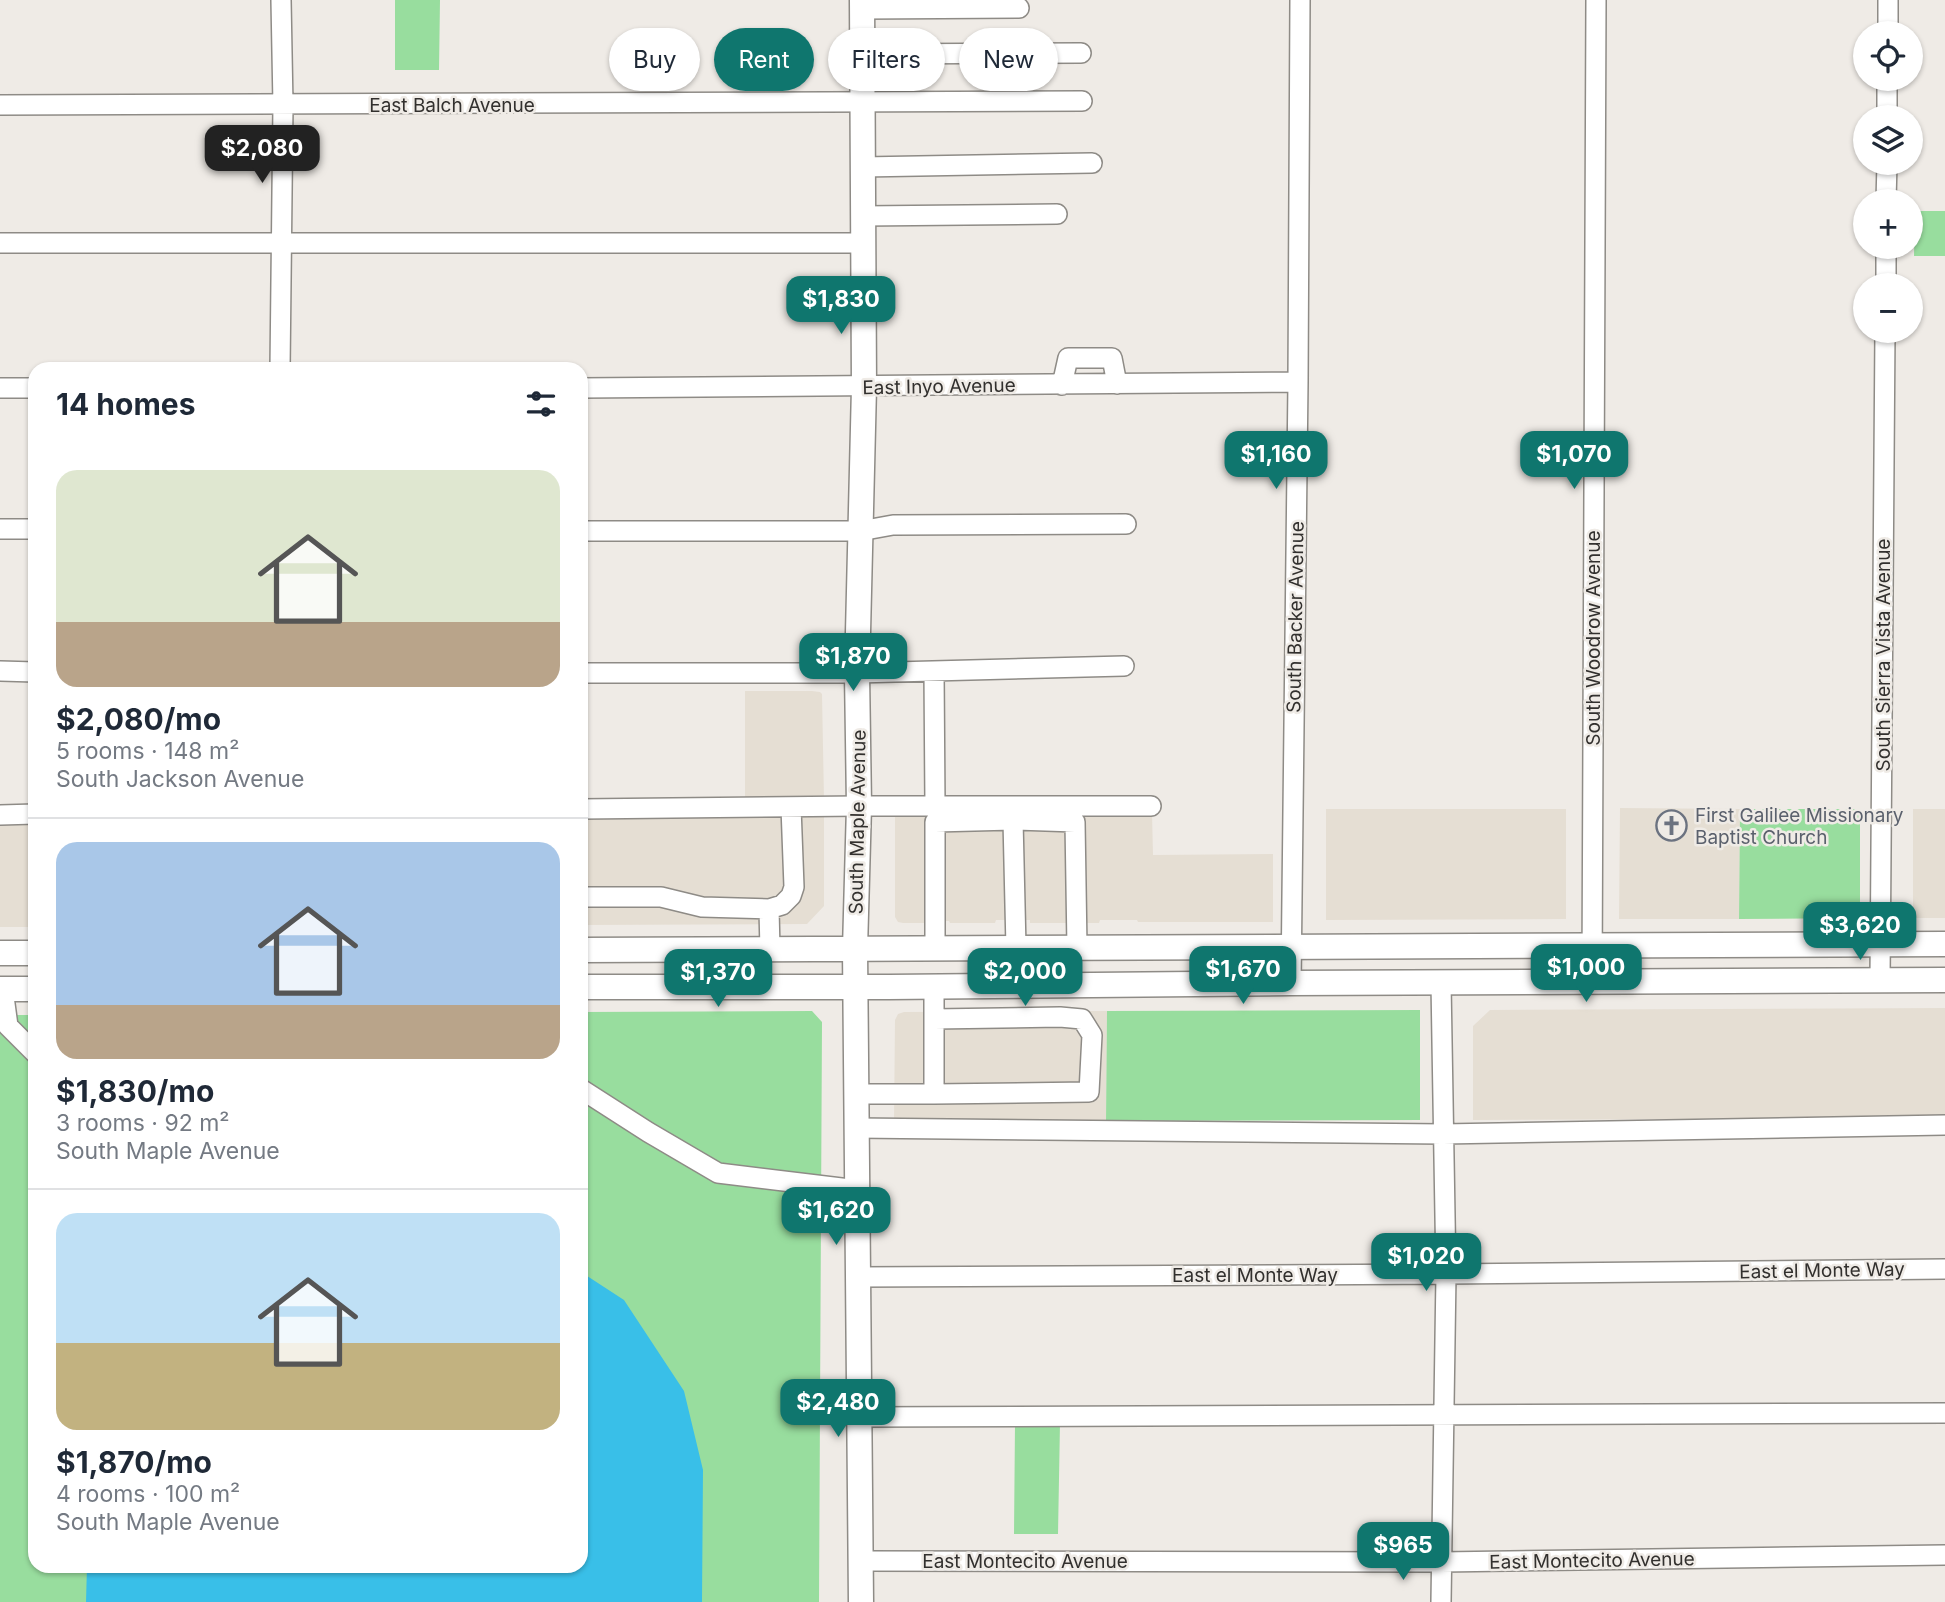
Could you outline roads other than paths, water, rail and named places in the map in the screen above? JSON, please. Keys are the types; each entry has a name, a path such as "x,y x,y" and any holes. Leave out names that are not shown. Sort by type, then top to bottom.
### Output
{"main road":[{"name":"South Maple Avenue","path":"862,5 862,28"},
{"name":"South Maple Avenue","path":"861,91 864,387 857,673 859,806 855,949 861,1602"},
{"path":"588,950 1945,944"},
{"path":"0,953 28,953"},
{"path":"1,989 28,979"},
{"path":"588,987 1945,980"},
{"path":"1,989 28,989"}],"street":[{"path":"280,362 281,0"},
{"name":"South Backer Avenue","path":"1291,983 1300,0"},
{"name":"South Woodrow Avenue","path":"1592,982 1596,0"},
{"path":"1888,0 1888,21"},
{"path":"862,5 1018,8"},
{"path":"945,54 1081,53"},
{"name":"East Balch Avenue","path":"0,105 1082,101"},
{"path":"862,167 1093,163"},
{"path":"862,216 1057,214"},
{"path":"0,243 863,243"},
{"name":"South Sierra Vista Avenue","path":"1880,980 1885,343"},
{"path":"1062,385 1068,358 1112,358 1117,384"},
{"name":"East Inyo Avenue","path":"588,388 1298,382"},
{"path":"0,388 28,388"},
{"path":"588,531 860,531 893,526 1126,524"},
{"path":"0,529 28,529"},
{"path":"588,673 857,673 1124,666"},
{"path":"0,671 28,672"},
{"path":"934,671 936,949"},
{"path":"588,809 859,806 1013,820 1075,822 1077,948"},
{"path":"935,814 1151,806"},
{"path":"588,897 661,897 702,907 769,909 782,905 794,887 791,807"},
{"path":"0,814 28,814"},
{"path":"1013,820 1016,948"},
{"path":"769,909 770,950"},
{"path":"1441,983 1446,1274 1441,1602"},
{"path":"934,986 934,1094"},
{"path":"1,989 8,1026 28,1047"},
{"path":"856,1094 1089,1092 1093,1035 1082,1019 934,1019"},
{"path":"588,1093 718,1173 858,1190"},
{"path":"856,1128 1443,1134 1945,1125"},
{"name":"East el Monte Way","path":"859,1276 1945,1269"},
{"path":"860,1417 1945,1413"},
{"name":"East Montecito Avenue","path":"861,1561 1442,1562 1945,1555"}],"water":[{"path":"588,1277 624,1300 684,1391 703,1470 702,1602 86,1602 87,1573 588,1573"}],"place":[{"name":"First Galilee Missionary Baptist Church","path":"1672,826"}]}
